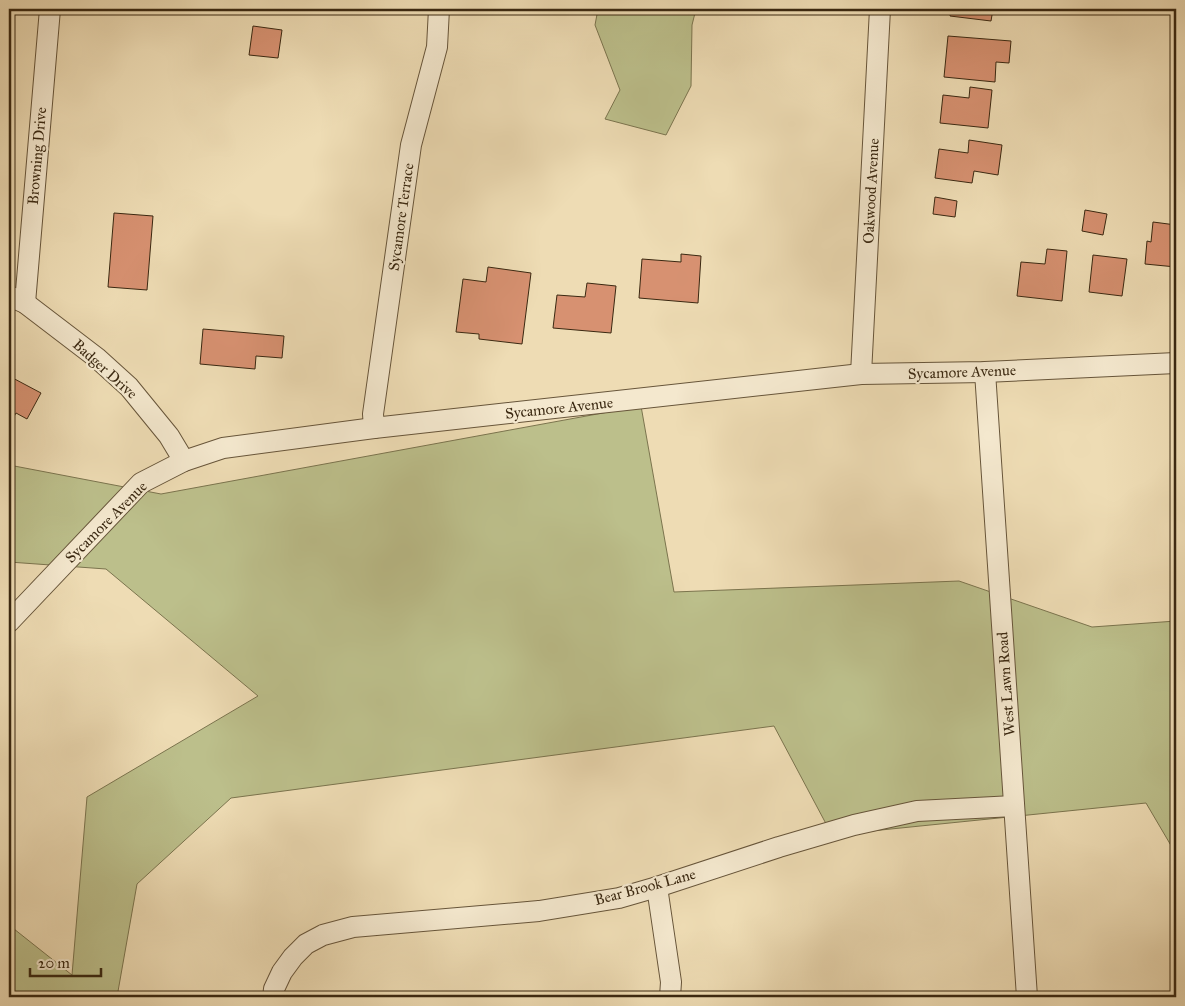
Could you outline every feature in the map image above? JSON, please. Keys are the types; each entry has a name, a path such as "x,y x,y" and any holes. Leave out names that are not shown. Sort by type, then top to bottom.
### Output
{"street":[{"name":"Browning Drive","path":"17,300 50,9"},
{"name":"Sycamore Terrace","path":"374,428 373,414 411,145 437,48 439,9"},
{"name":"Oakwood Avenue","path":"861,374 880,9"},
{"name":"Badger Drive","path":"17,300 97,358 129,387 169,436 184,461"},
{"name":"Sycamore Avenue","path":"9,622 141,483 184,461 223,448 374,428 861,374 984,372 1176,363"},
{"name":"West Lawn Road","path":"984,372 1027,997"},
{"name":"Bear Brook Lane","path":"273,997 274,989 282,972 293,957 306,944 323,935 353,928 539,910 619,898 854,824 917,811 1014,806"},
{"path":"657,887 671,982 670,997"}],"green space":[{"path":"598,9 696,9 692,25 691,86 666,135 605,119 620,90 595,25"},
{"path":"641,406 674,592 959,581 1092,627 1176,621 1176,854 1146,803 832,835 774,726 231,798 137,884 117,997 9,997 9,925 72,975 87,797 258,696 106,569 9,562 9,465 161,494"}],"building":[{"path":"131,9 163,9 162,13"},
{"path":"951,9 993,9 991,21 950,16"},
{"path":"253,26 282,30 278,58 249,55"},
{"path":"948,36 1011,41 1009,63 996,62 995,82 944,77"},
{"path":"970,87 992,90 988,128 940,123 943,95 969,98"},
{"path":"969,140 1002,145 998,175 974,171 972,183 935,178 939,149 968,153"},
{"path":"935,197 957,201 955,217 933,214"},
{"path":"1085,210 1107,214 1103,235 1082,231"},
{"path":"114,213 153,216 147,290 108,287"},
{"path":"1153,222 1176,225 1176,267 1145,264 1147,241 1151,242"},
{"path":"1047,249 1067,251 1062,301 1017,296 1021,262 1045,264"},
{"path":"681,254 701,256 698,303 639,298 642,259 681,262"},
{"path":"1093,255 1127,259 1122,296 1089,292"},
{"path":"488,267 531,273 522,344 479,339 479,334 456,332 463,279 486,282"},
{"path":"587,283 616,286 611,333 553,328 557,295 585,297"},
{"path":"203,329 284,336 282,358 256,356 255,369 200,364"},
{"path":"9,376 41,393 27,419 16,413 11,422 9,421"}]}
